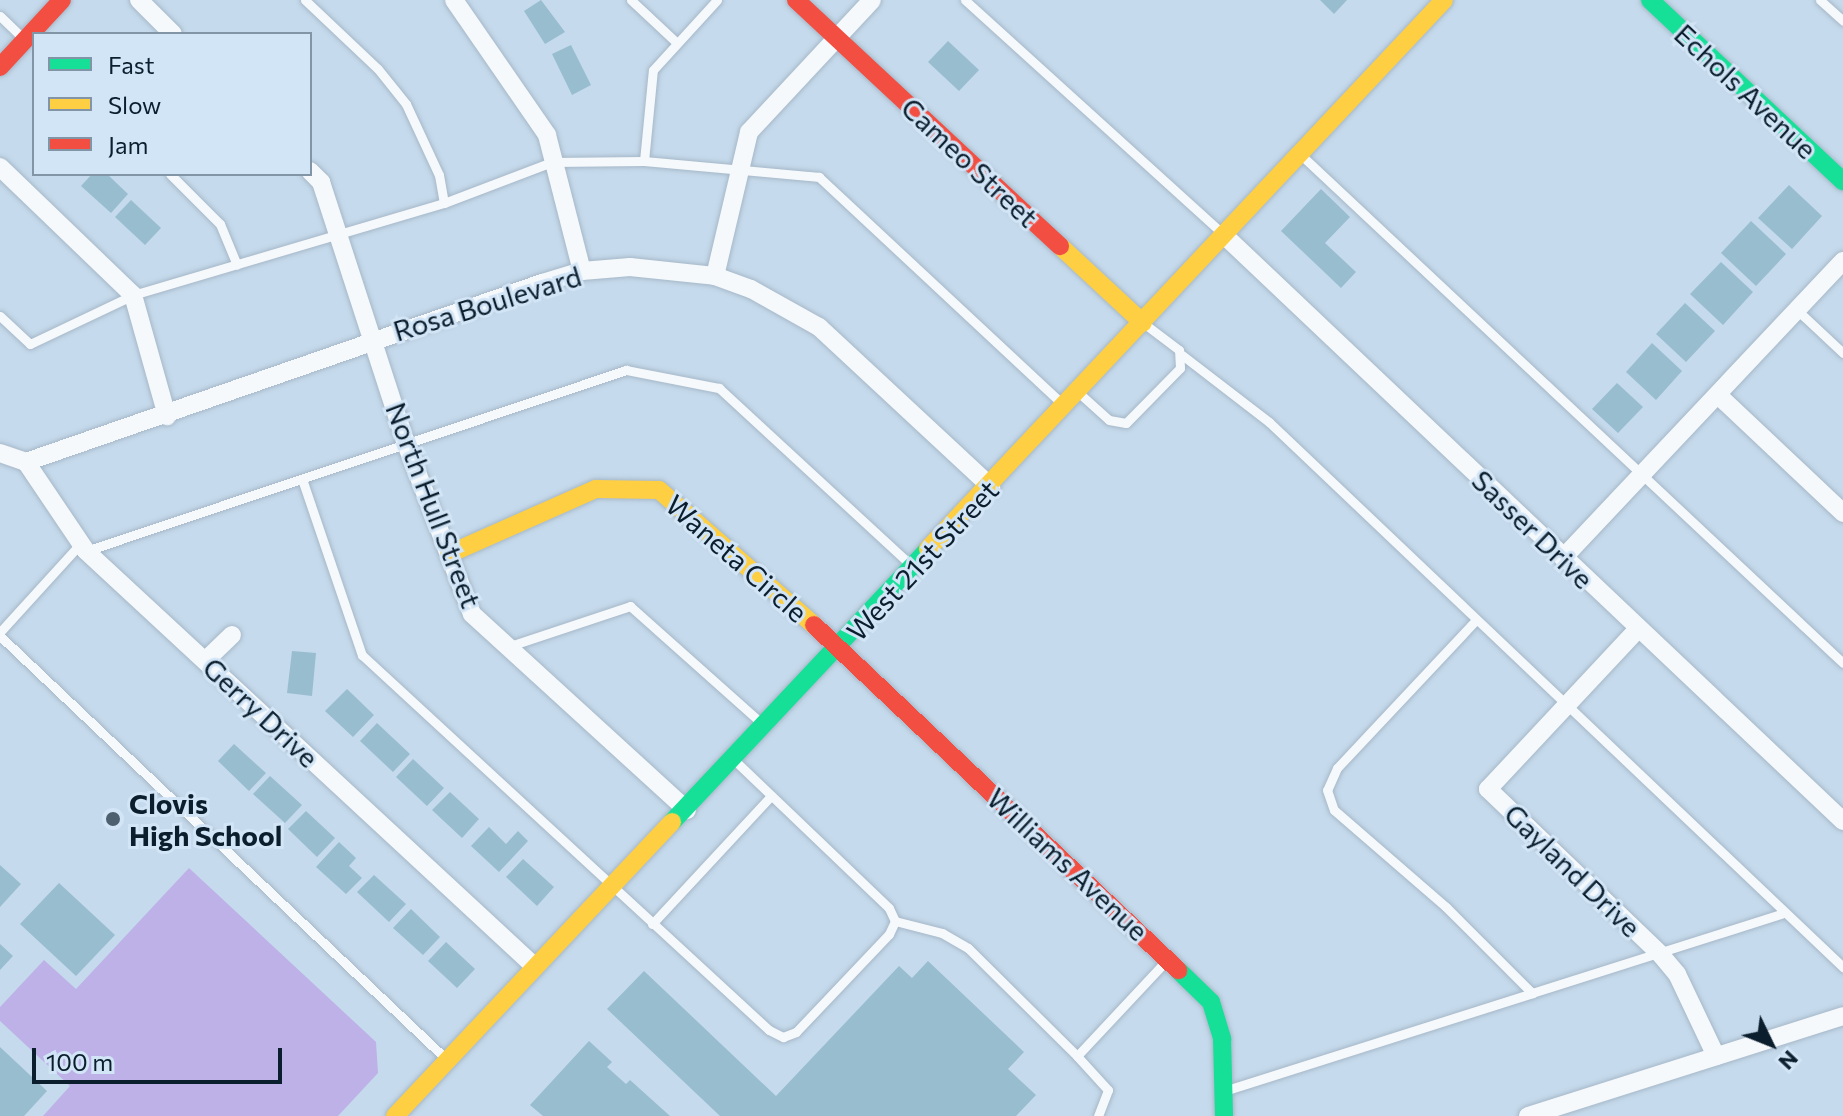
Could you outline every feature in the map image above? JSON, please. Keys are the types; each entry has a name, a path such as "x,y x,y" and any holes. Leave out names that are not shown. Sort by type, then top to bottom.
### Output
{"street":[{"path":"39,32 62,0"},
{"path":"139,0 171,32"},
{"path":"454,0 547,135 582,271"},
{"name":"Cameo Street","path":"796,0 1143,323"},
{"path":"715,276 749,132 872,0"},
{"name":"West 21st Street","path":"395,1116 534,966 614,889 735,761 1444,0"},
{"name":"Echols Avenue","path":"1650,0 1843,181"},
{"path":"0,67 30,44"},
{"path":"0,167 133,295 167,416"},
{"name":"North Hull Street","path":"312,173 321,182 406,444 472,614 687,810"},
{"name":"Sasser Drive","path":"1225,236 1637,630 1843,821"},
{"path":"1563,558 1843,261"},
{"name":"Rosa Boulevard","path":"26,462 167,416 374,338 582,271 630,267 715,276 761,294 819,327 991,487"},
{"path":"1718,395 1843,513"},
{"path":"0,453 26,462"},
{"name":"Gerry Drive","path":"26,462 83,548 534,966"},
{"name":"Waneta Circle","path":"449,554 596,489 659,490 839,647"},
{"name":"Gayland Drive","path":"1637,630 1488,789 1661,955 1677,974 1716,1056"},
{"path":"206,660 232,635"},
{"name":"Williams Avenue","path":"839,647 1211,1002 1222,1039 1224,1116"},
{"path":"1528,1116 1843,1016"}],"lane":[{"path":"305,0 378,69 406,104 439,175 444,203"},
{"path":"631,0 677,43"},
{"path":"644,161 653,70 717,0"},
{"path":"965,0 1225,236"},
{"path":"1820,0 1843,21"},
{"path":"0,16 30,44"},
{"path":"1300,154 1843,663"},
{"path":"0,316 30,344 133,295 444,203 552,162 644,161 819,177 1072,400 1109,420 1126,423 1180,368 1182,355"},
{"path":"172,176 220,224 237,265"},
{"path":"1797,310 1843,353"},
{"path":"1143,323 1269,422 1781,914 1843,967"},
{"path":"447,1060 0,634 83,548 302,479 626,370 719,388 913,568"},
{"path":"302,479 362,655 652,924 783,1037 796,1032 889,934 895,921 889,908 735,761"},
{"path":"507,647 630,606 766,727"},
{"path":"1476,620 1337,768 1327,790 1334,810 1446,907 1532,993"},
{"path":"652,924 771,796"},
{"path":"1223,1091 1661,955 1781,914"},
{"path":"895,921 942,933 968,948 1108,1090 1098,1116"},
{"path":"1077,1056 1168,959"}],"shaded area":[{"path":"189,868 376,1042 378,1073 338,1116 43,1116 70,1086 0,1021 0,1007 44,960 76,989"}],"building":[{"path":"541,0 565,32 545,44 524,11"},
{"path":"1320,0 1347,0 1334,14"},
{"path":"948,41 979,70 959,91 928,62"},
{"path":"571,45 591,85 572,95 552,54"},
{"path":"90,176 109,176 128,194 111,213 81,186"},
{"path":"1789,185 1822,216 1792,249 1758,218"},
{"path":"1321,189 1350,217 1325,243 1356,272 1341,288 1281,231"},
{"path":"131,200 161,228 145,245 115,217"},
{"path":"1751,221 1786,254 1756,286 1721,253"},
{"path":"1721,262 1753,292 1723,325 1690,294"},
{"path":"1685,303 1715,331 1686,362 1656,334"},
{"path":"1652,343 1682,371 1656,400 1626,372"},
{"path":"1617,383 1643,407 1618,433 1592,409"},
{"path":"292,651 316,653 312,696 287,693"},
{"path":"347,689 374,715 353,737 325,711"},
{"path":"377,723 410,754 393,772 360,741"},
{"path":"234,744 266,773 249,791 218,761"},
{"path":"413,759 444,788 427,806 396,777"},
{"path":"270,776 302,805 285,823 253,794"},
{"path":"450,792 479,819 462,838 432,810"},
{"path":"306,811 335,838 317,857 288,829"},
{"path":"489,827 506,844 518,831 528,841 499,872 471,846"},
{"path":"339,842 356,858 349,866 362,878 346,894 316,867"},
{"path":"523,859 554,887 537,906 506,877"},
{"path":"0,865 21,884 0,907"},
{"path":"374,875 406,904 389,922 357,892"},
{"path":"59,883 115,935 76,976 20,924"},
{"path":"411,909 440,937 423,955 393,928"},
{"path":"446,942 475,969 457,988 428,961"},
{"path":"0,944 13,956 0,970"},
{"path":"928,961 1024,1052 1008,1069 1036,1095 1016,1116 720,1116 607,1009 644,971 776,1096 899,966 912,978"},
{"path":"589,1041 612,1062 607,1067 626,1084 630,1080 670,1116 543,1116 530,1105"},
{"path":"0,1047 47,1091 24,1116 0,1116"}],"traffic: fast":[{"path":"1650,0 1843,181"},
{"path":"672,822 928,549"},
{"path":"1178,970 1211,1002 1222,1039 1224,1116"}],"traffic: slow":[{"path":"928,549 1444,0"},
{"path":"1060,246 1143,323"},
{"path":"449,554 596,489 659,490 814,625"},
{"path":"395,1116 672,822"}],"traffic: jam":[{"path":"32,32 62,0"},
{"path":"796,0 1060,246"},
{"path":"0,67 32,32"},
{"path":"814,625 1178,970"}],"place":[{"name":"Clovis High School","path":"113,819"}]}
